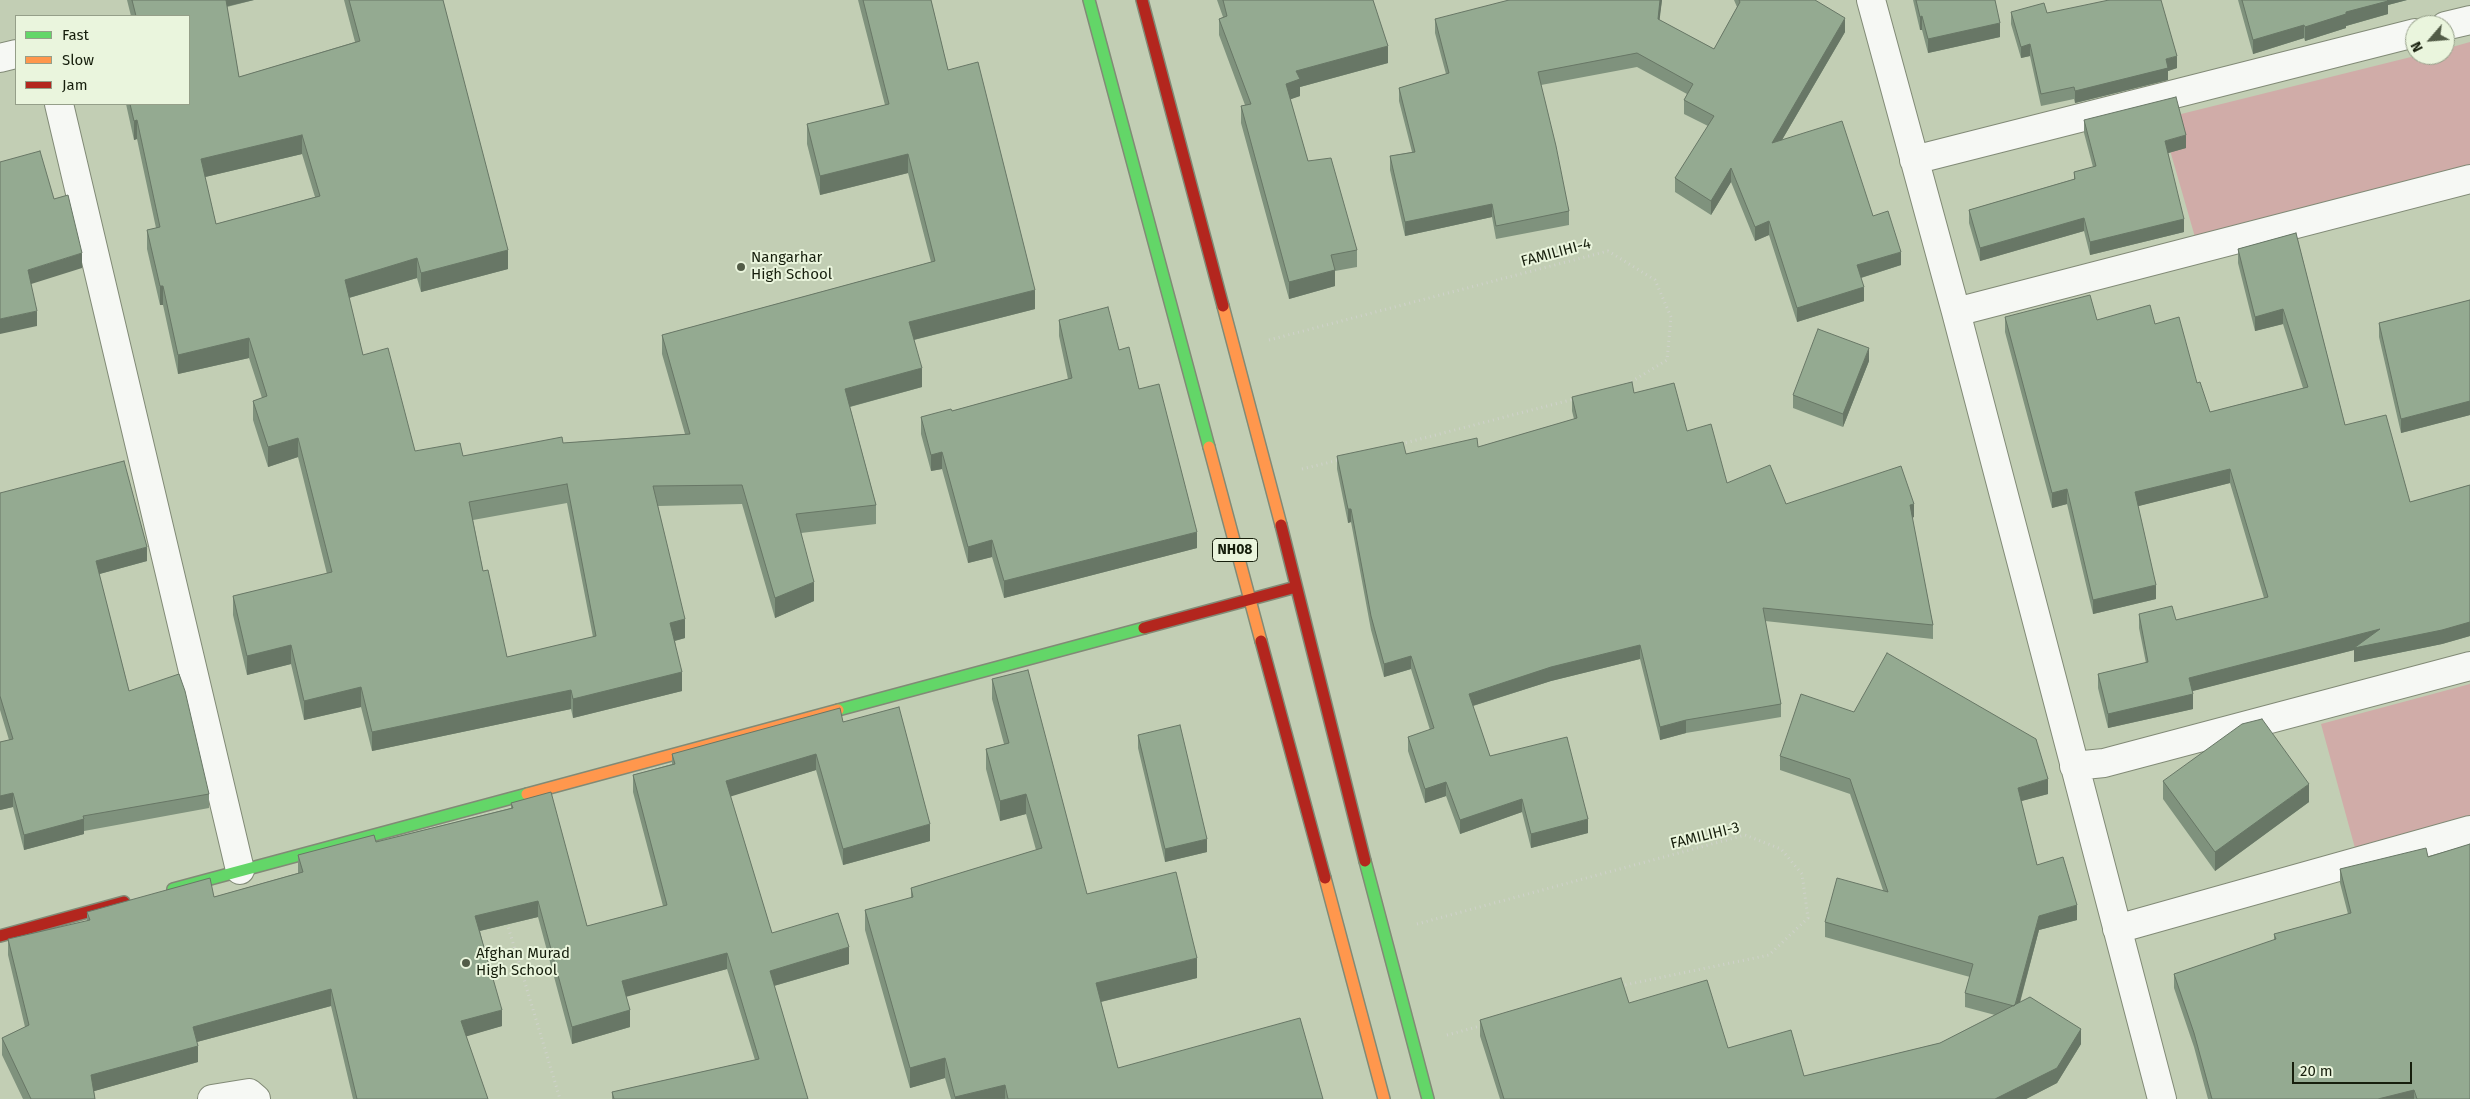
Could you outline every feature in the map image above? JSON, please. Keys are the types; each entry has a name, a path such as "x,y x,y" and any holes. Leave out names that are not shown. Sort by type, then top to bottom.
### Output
{"main road":[{"name":"NH08","path":"1089,0 1384,1099"},
{"path":"1142,0 1269,478 1383,932 1428,1099"},
{"path":"163,891 1248,598 1296,587"},
{"path":"0,936 134,899"}],"street":[{"path":"1872,0 1956,312 2162,1099"},
{"path":"2455,24 2470,20"},
{"path":"1914,160 2405,36"},
{"path":"0,58 15,54"},
{"path":"59,105 240,870"},
{"path":"1956,312 2470,179"},
{"path":"2074,766 2104,764 2470,666"},
{"path":"2117,929 2470,830"},
{"path":"212,1099 249,1093 256,1099"}],"path":[{"name":"FAMILIHI-4","path":"1235,349 1608,251 1654,280 1671,317 1667,360 1622,387"},
{"path":"1393,446 1584,397"},
{"path":"1269,478 1345,458"},
{"name":"FAMILIHI-3","path":"1383,932 1745,835 1781,849 1802,874 1808,918 1770,955 1617,987"},
{"path":"506,920 560,1099"},
{"path":"1413,1045 1487,1024"}],"shaded area":[{"path":"2470,42 2470,173 2197,244 2161,119 2405,58 2405,65 2455,65 2455,46"},
{"path":"2470,684 2470,817 2355,848 2321,724"}],"building":[{"path":"132,0 226,0 239,77 360,41 349,0 443,0 508,250 421,273 417,258 345,280 363,355 388,348 415,451 460,443 463,456 562,437 563,443 690,434 662,335 935,261 908,154 820,176 807,124 889,104 863,0 931,0 948,70 978,62 1035,290 909,322 922,368 845,389 876,505 796,514 814,582 775,598 742,485 653,486 685,619 670,623 682,672 573,699 571,690 372,732 361,687 304,701 291,645 247,656 233,596 332,572 298,438 268,447 253,401 267,396 249,338 178,355 163,286 160,286 147,230 160,227 137,120 134,121 130,105 190,105 190,15 136,15","holes":["302,135 320,196 216,224 201,159","567,484 596,636 507,657 488,570 483,571 469,502"]},
{"path":"1223,0 1373,0 1388,46 1296,71 1300,79 1286,84 1308,161 1331,158 1357,250 1331,255 1335,270 1289,282 1241,106 1251,104 1219,19 1227,16"},
{"path":"1509,0 1660,0 1658,19 1714,49 1740,2 1739,0 1815,0 1845,18 1772,143 1842,121 1873,216 1888,211 1901,252 1857,265 1864,287 1797,308 1769,221 1755,227 1731,168 1711,201 1675,178 1714,116 1684,100 1693,84 1637,53 1538,72 1569,211 1496,226 1492,204 1405,222 1390,156 1415,152 1399,88 1449,73 1435,19"},
{"path":"1916,0 1995,0 2000,23 1928,39"},
{"path":"2109,0 2161,0 2177,56 2166,59 2168,68 2075,91 2074,87 2041,94 2030,44 2021,47 2011,12 2044,3 2047,13"},
{"path":"2242,0 2388,1 2346,12 2346,14 2305,27 2304,25 2253,40"},
{"path":"2176,97 2186,135 2165,141 2184,219 2090,242 2084,218 1980,248 1969,210 2075,179 2074,172 2096,166 2084,120"},
{"path":"40,151 54,199 68,195 82,253 28,270 37,311 0,319 0,162"},
{"path":"2296,233 2345,425 2386,415 2410,502 2470,485 2470,622 2442,630 2354,648 2380,629 2189,678 2193,694 2108,714 2098,674 2148,662 2139,614 2172,606 2176,620 2268,597 2230,469 2135,492 2156,585 2093,600 2067,489 2052,493 2005,317 2090,295 2097,320 2150,305 2155,324 2179,317 2197,383 2200,382 2210,412 2308,387 2283,309 2255,317 2238,249"},
{"path":"2470,300 2470,401 2401,419 2379,323"},
{"path":"1108,307 1119,350 1129,347 1139,389 1159,384 1197,532 1004,581 992,540 968,547 942,452 931,455 921,417 951,409 952,411 1072,378 1059,320"},
{"path":"1818,329 1869,348 1843,414 1793,395"},
{"path":"1632,382 1634,393 1674,383 1687,431 1711,424 1727,483 1770,465 1786,504 1901,466 1914,504 1910,505 1933,625 1763,608 1781,704 1686,720 1660,727 1640,645 1551,667 1469,694 1490,756 1567,737 1588,819 1531,834 1522,799 1460,820 1446,782 1425,789 1408,737 1434,728 1411,656 1384,664 1371,616 1351,509 1348,509 1337,456 1403,442 1406,454 1477,438 1478,447 1577,418 1572,397"},
{"path":"124,461 147,547 96,561 129,691 179,674 185,691 209,794 83,816 84,819 24,835 13,793 0,796 0,742 13,739 0,696 0,493"},
{"path":"1887,653 2036,739 2048,779 2018,788 2037,865 2063,857 2077,905 2039,916 2014,1006 1965,993 1973,964 1825,922 1837,878 1888,892 1850,779 1780,756 1801,694 1854,712"},
{"path":"1028,670 1087,894 1176,872 1197,958 1096,983 1118,1068 1300,1018 1323,1099 1008,1099 1005,1085 955,1097 945,1058 910,1068 865,910 913,897 911,888 1042,848 1026,794 1000,801 986,749 1009,743 992,679"},
{"path":"899,707 930,824 843,849 816,754 726,781 772,933 838,913 849,947 770,971 808,1099 614,1099 612,1092 759,1059 727,953 622,981 630,1010 572,1027 538,901 475,916 502,1010 461,1021 488,1099 357,1099 331,989 193,1027 198,1046 91,1075 95,1099 31,1099 2,1038 29,1025 8,939 90,920 87,912 210,878 214,897 303,872 298,855 374,835 376,842 513,808 511,803 551,792 587,926 667,905 633,775 675,764 672,754 840,708 843,722"},
{"path":"2262,719 2309,784 2215,852 2163,781 2242,724"},
{"path":"1180,725 1207,839 1165,849 1138,735"},
{"path":"2470,844 2470,1099 2417,1099 2414,1090 2378,1099 2212,1099 2194,1033 2174,974 2276,939 2274,934 2351,913 2340,869 2426,848 2428,857"},
{"path":"1621,978 1629,1003 1707,980 1728,1048 1791,1030 1804,1076 1940,1043 2030,997 2081,1029 2057,1068 1995,1099 1504,1099 1480,1020"}],"traffic: fast":[{"path":"1089,0 1209,447"},
{"path":"838,710 1144,628"},
{"path":"173,889 527,794"},
{"path":"1365,861 1428,1099"}],"traffic: slow":[{"path":"1223,306 1281,525"},
{"path":"1209,447 1261,641"},
{"path":"527,794 838,710"},
{"path":"1325,878 1384,1099"}],"traffic: jam":[{"path":"1142,0 1223,306"},
{"path":"1281,525 1365,861"},
{"path":"1144,628 1296,587"},
{"path":"1261,641 1325,878"},
{"path":"0,936 124,902"}],"place":[{"name":"Nangarhar High School","path":"741,267"},
{"name":"Afghan Murad High School","path":"466,963"}]}
